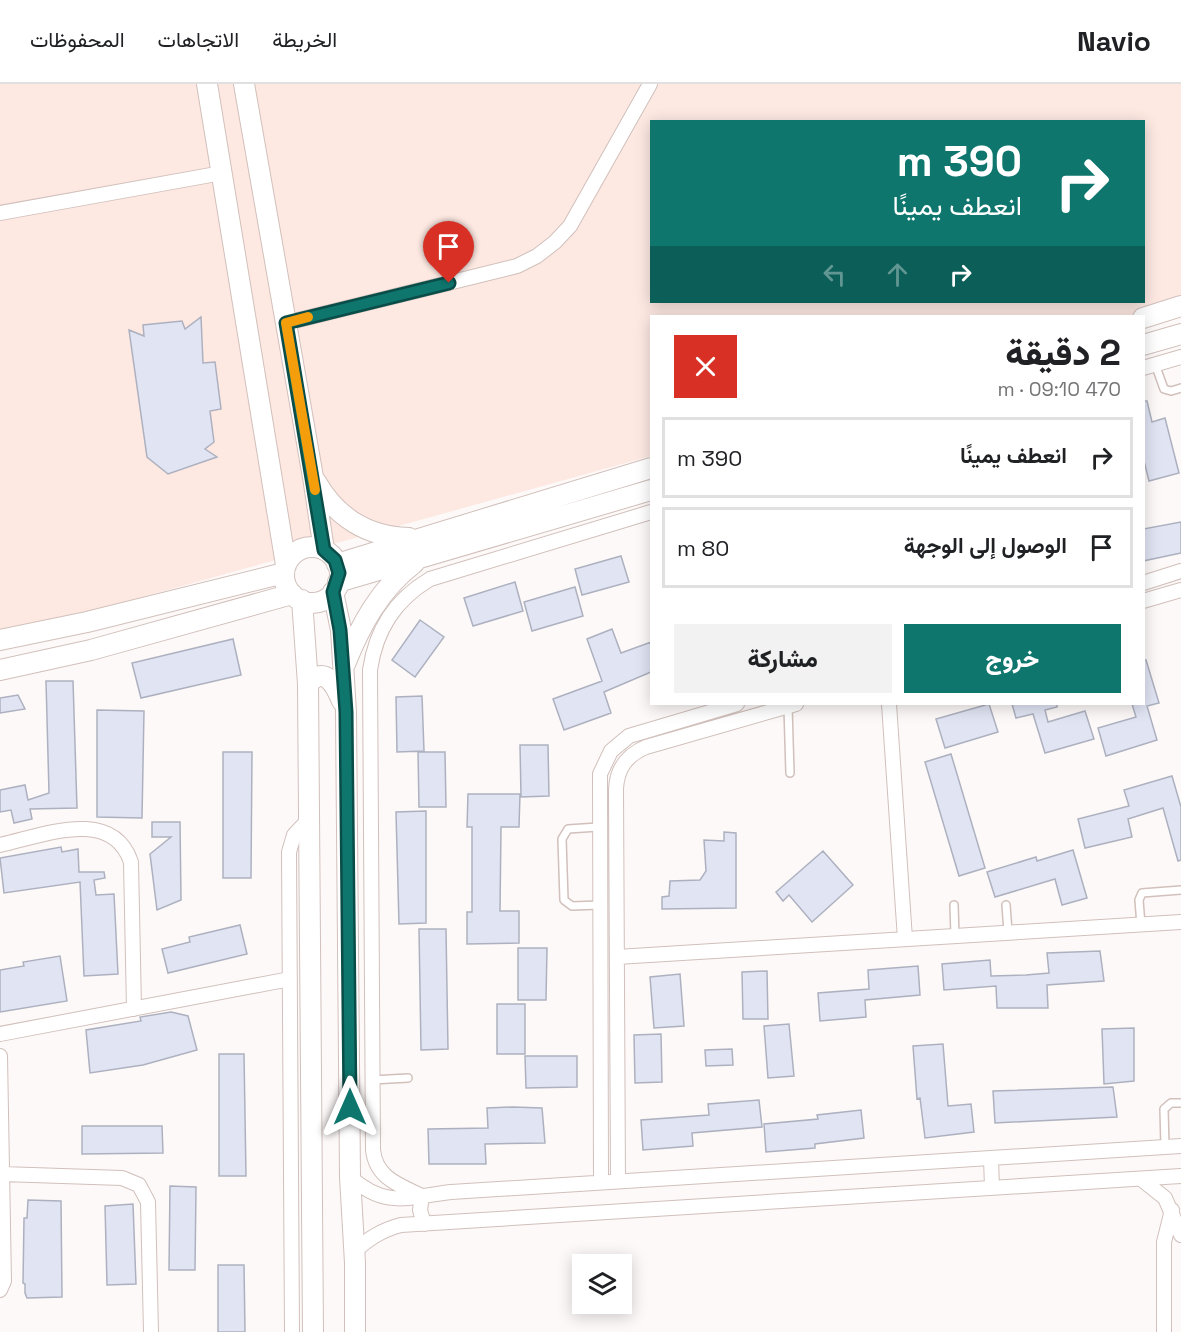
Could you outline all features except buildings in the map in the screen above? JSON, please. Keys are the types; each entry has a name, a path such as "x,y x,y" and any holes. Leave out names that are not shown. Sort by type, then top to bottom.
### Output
{"street":[{"path":"207,84 286,584 297,597 308,684 313,1332"},
{"path":"244,84 314,477 324,550 336,579 346,712 350,1177 355,1332"},
{"path":"286,323 495,272 537,256 570,226 650,84"},
{"path":"0,213 222,173"},
{"path":"1145,317 1181,306"},
{"path":"1145,344 1181,334"},
{"path":"1149,366 1181,357"},
{"path":"336,579 420,558 650,468"},
{"path":"314,477 336,510 369,531 407,538 427,537 650,490"},
{"path":"422,1196 389,1180 376,1163 373,1150 370,670 377,638 384,624 404,598 438,575 650,512"},
{"path":"0,669 91,650 297,597 319,601 336,579 427,537"},
{"path":"0,640 87,622 285,569 292,555 301,549 312,547 324,550"},
{"path":"344,669 360,627 378,598 401,573 420,558"},
{"path":"1145,582 1181,571"},
{"path":"1145,600 1181,590"},
{"path":"87,622 91,650"},
{"path":"308,684 316,677 332,679 346,712"},
{"path":"601,1182 598,827 600,774 605,760 616,746 635,733 733,705"},
{"path":"618,1181 616,789 618,774 625,761 646,747 792,705"},
{"path":"889,705 905,939"},
{"path":"292,1332 289,852 294,836 309,819"},
{"path":"0,845 90,828 107,832 124,847 131,862 134,1009"},
{"path":"617,957 1181,922"},
{"path":"0,1034 290,979"},
{"path":"0,1056 4,1281 0,1290"},
{"path":"350,1177 377,1196 393,1200 451,1192 1181,1146"},
{"path":"991,1158 992,1188"},
{"path":"2,1174 122,1178 139,1185 148,1202 151,1332"},
{"path":"354,1252 368,1239 383,1230 401,1225 1181,1176"},
{"path":"1141,1179 1155,1188 1172,1210 1181,1235"},
{"path":"422,1196 420,1210 424,1224"},
{"path":"1164,1332 1164,1242 1172,1210"}],"lane":[{"path":"1149,366 1164,389 1171,391 1181,388"},
{"path":"790,773 792,705"},
{"path":"598,827 568,829 562,839 566,903 572,906 599,905"},
{"path":"1141,925 1139,900 1142,893 1181,890"},
{"path":"954,904 955,936"},
{"path":"1006,905 1008,933"},
{"path":"372,1080 408,1078"},
{"path":"1165,1147 1164,1109 1170,1103 1181,1103"}],"shaded area":[{"path":"0,84 1181,84 1181,308 1145,316 650,315 650,456 92,611 0,631"}],"slow traffic":[{"path":"308,317 286,323 315,490"}],"route":[{"path":"350,1107 346,712 340,630 333,592 339,573 335,560 324,550 314,477 286,323 449,283"}]}
